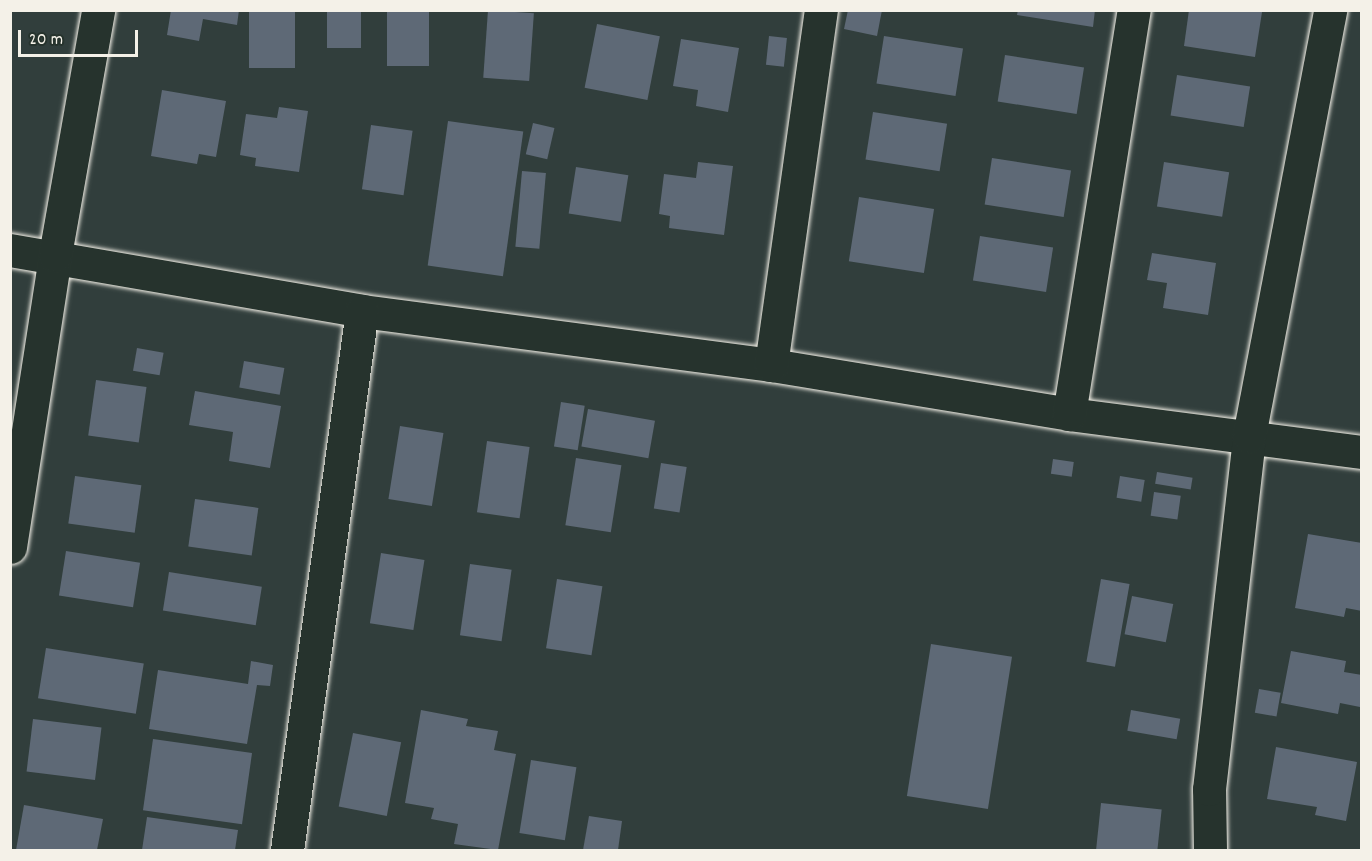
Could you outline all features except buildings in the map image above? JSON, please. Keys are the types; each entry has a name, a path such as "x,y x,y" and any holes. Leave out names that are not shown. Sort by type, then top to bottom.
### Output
{"street":[{"path":"10,547 55,255 98,10"},
{"path":"771,365 821,10"},
{"path":"1069,414 1134,10"},
{"path":"1210,850 1209,789 1249,436 1330,10"},
{"path":"10,250 55,255 362,311 771,365 1069,414 1362,452"},
{"path":"287,850 362,311"}]}
